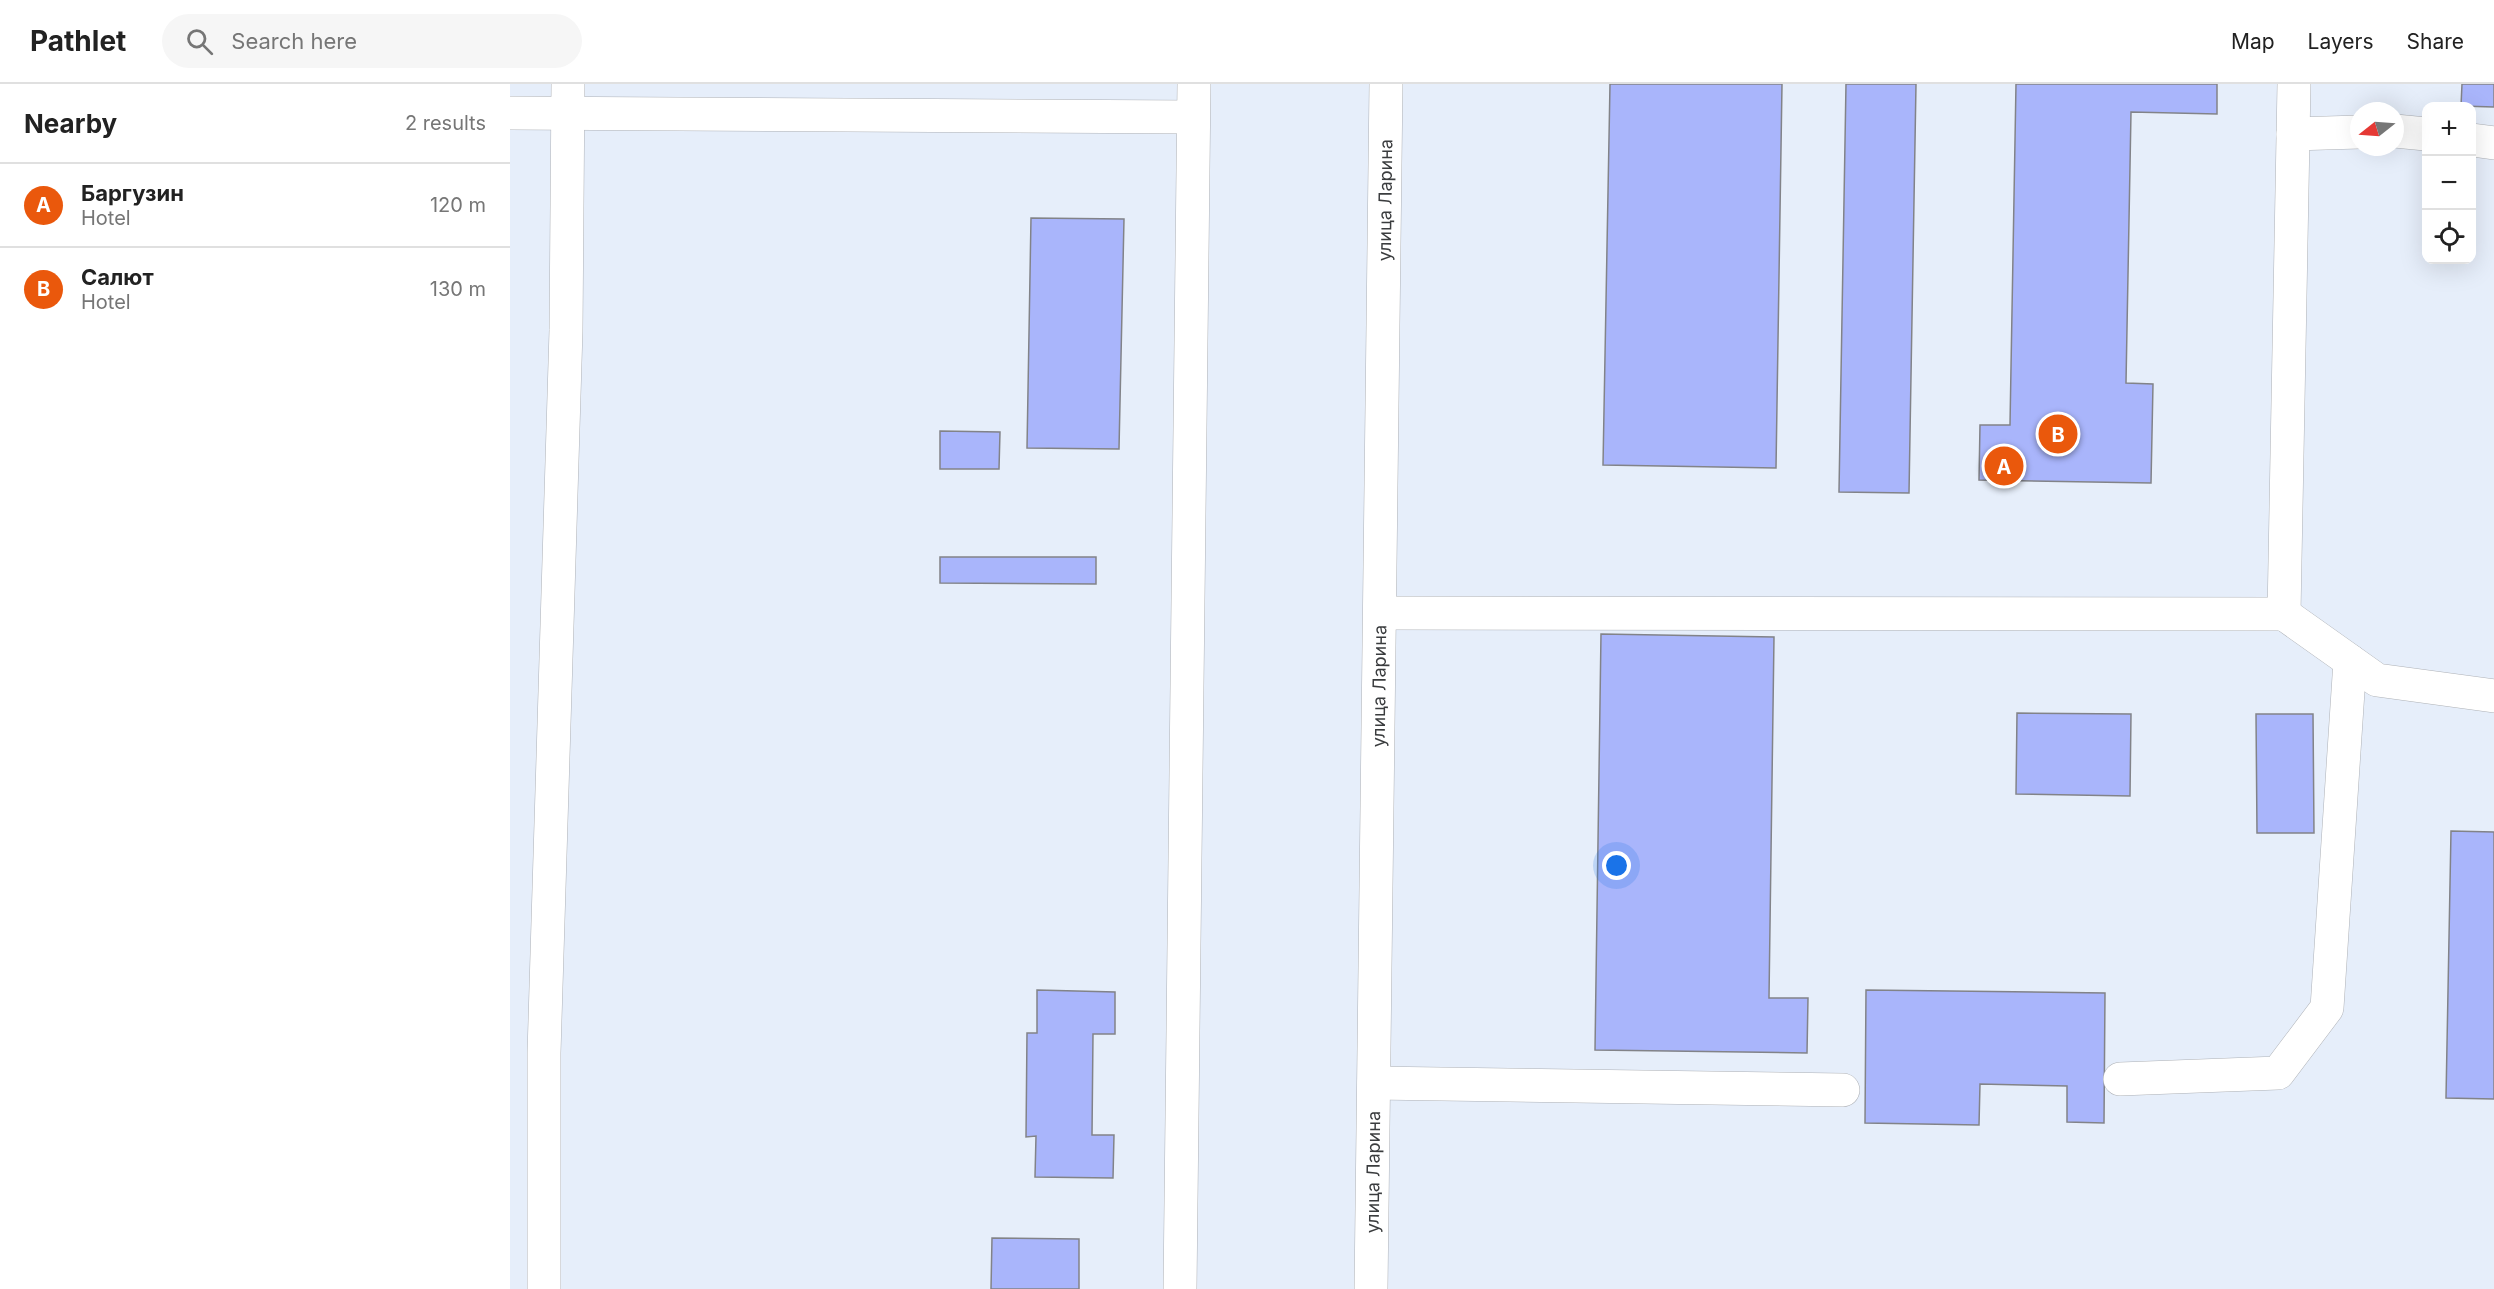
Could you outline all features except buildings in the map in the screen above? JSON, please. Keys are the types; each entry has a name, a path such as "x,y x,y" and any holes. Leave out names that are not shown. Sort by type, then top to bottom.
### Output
{"street":[{"path":"1180,1289 1194,84"},
{"name":"улица Ларина","path":"1371,1289 1386,84"},
{"path":"2284,614 2294,84"},
{"path":"510,113 568,99 1193,117"},
{"path":"544,1289 544,1053 566,330 568,99"},
{"path":"2293,134 2350,132"},
{"path":"2404,132 2422,134"},
{"path":"2476,141 2494,143"},
{"path":"1380,614 2284,614 2377,680 2494,696"},
{"path":"2120,1079 2278,1073 2327,1008 2350,661"},
{"path":"1374,1083 1843,1090"}],"shaded area":[{"path":"510,84 2494,84 2494,1289 510,1289"}],"place":[{"name":"Салют","path":"2058,434"},
{"name":"Баргузин","path":"2004,466"}]}
